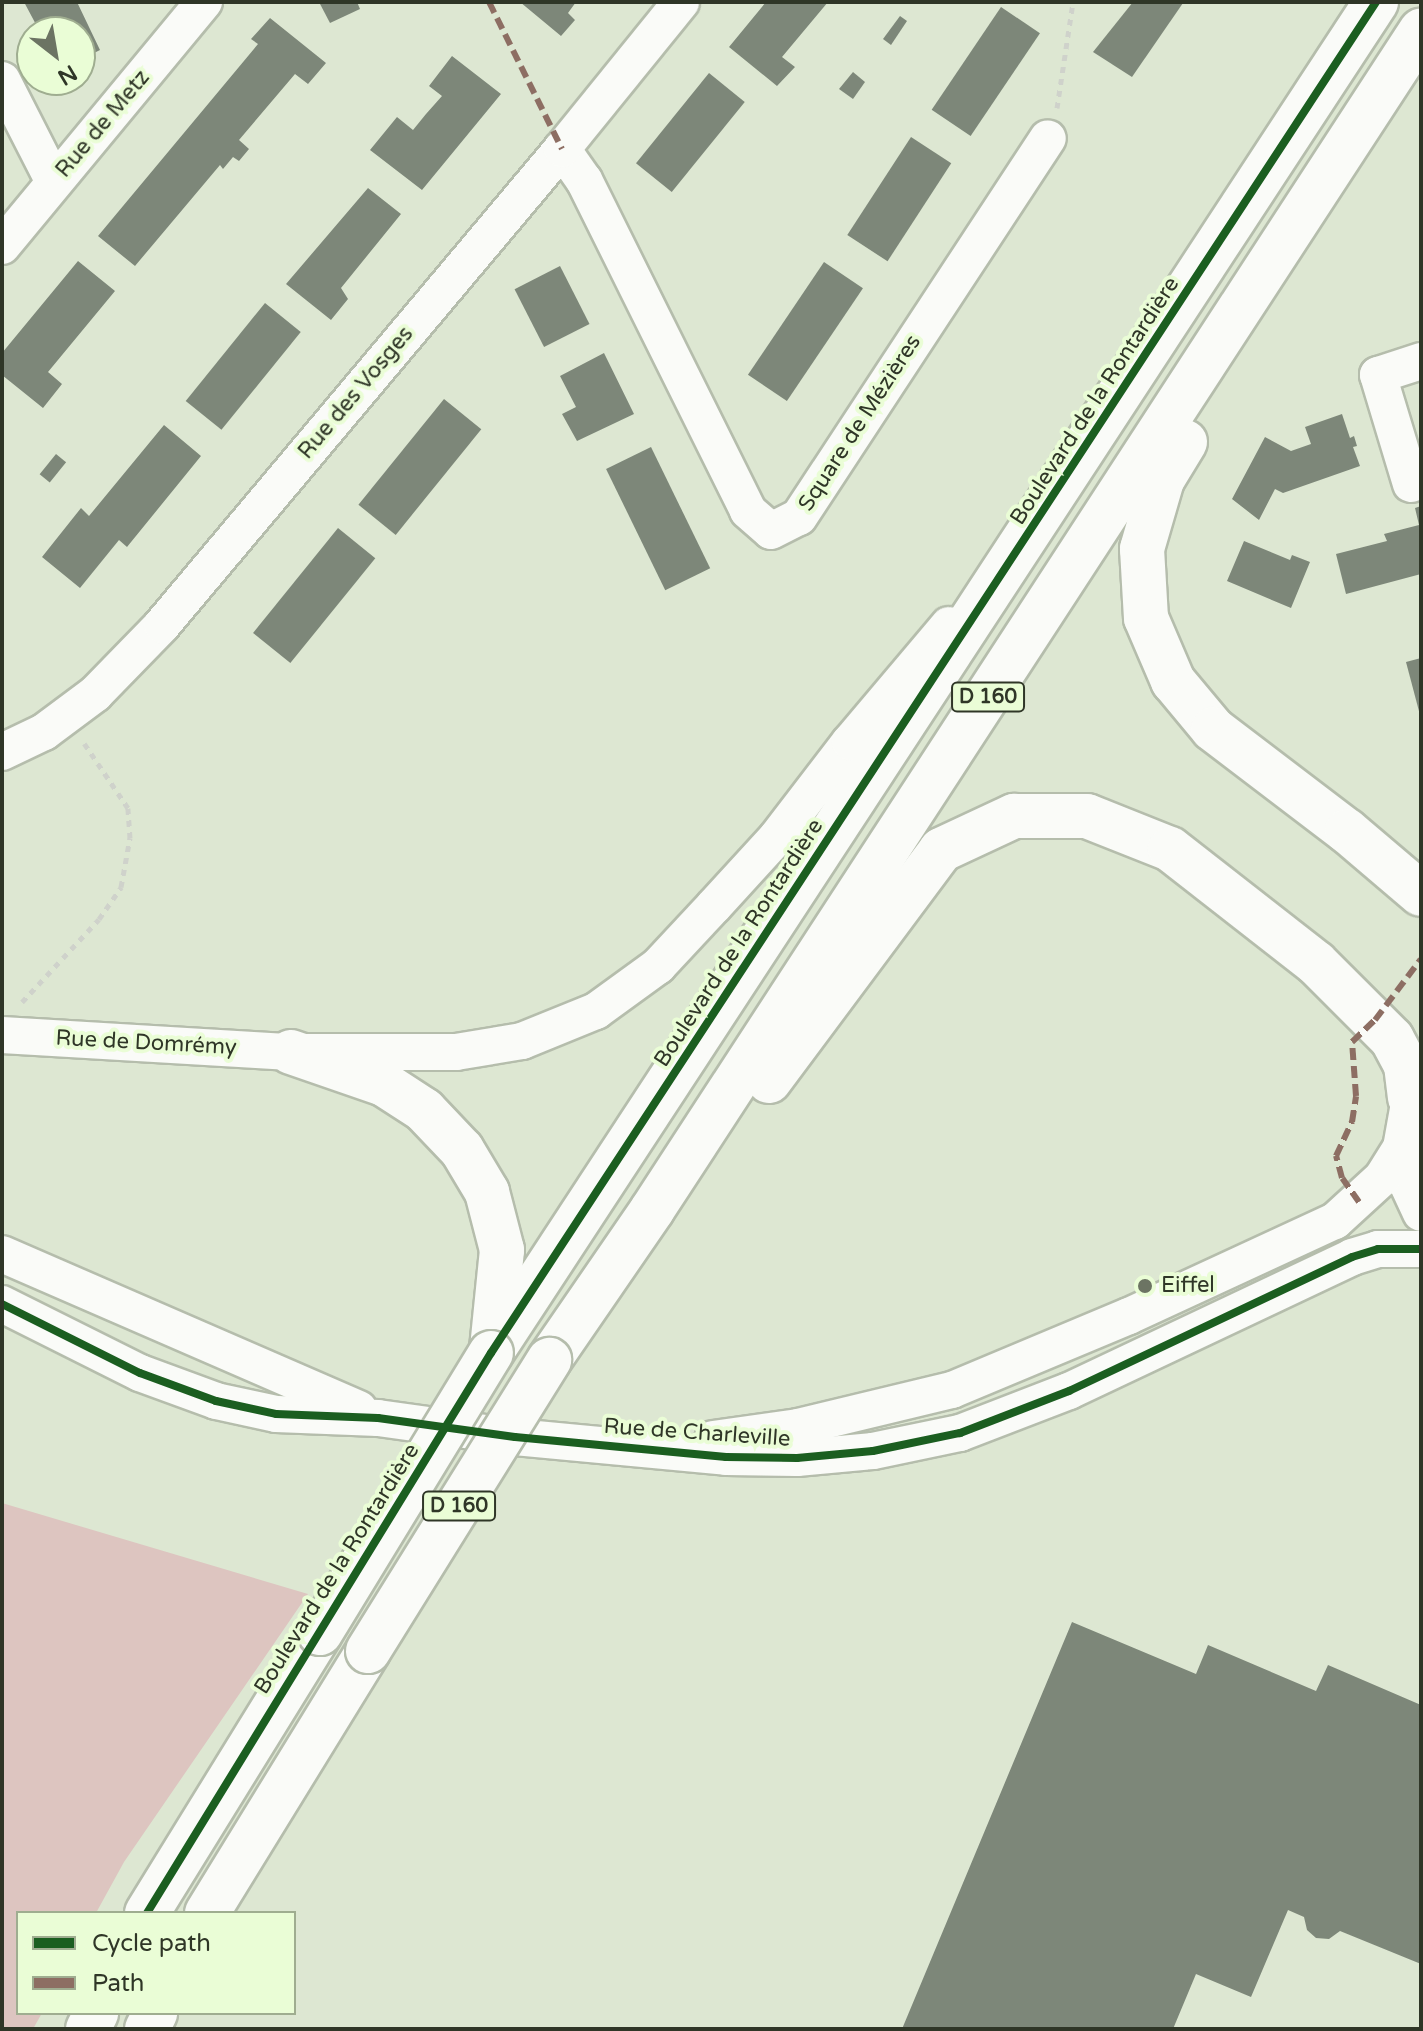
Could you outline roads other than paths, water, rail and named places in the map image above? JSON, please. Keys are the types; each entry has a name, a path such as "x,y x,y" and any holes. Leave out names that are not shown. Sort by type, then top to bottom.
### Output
{"main road":[{"name":"Boulevard de la Rontardière","path":"148,1911 491,1353 1376,2"},
{"name":"D 160","path":"208,1911 549,1360 652,1210 1317,195 1421,31"},
{"path":"1317,195 1270,304 1162,480 1142,549 1146,618 1173,681 1213,729 1347,831 1421,894"},
{"path":"652,1210 722,1143 941,850 1014,816 1087,816 1170,849 1316,963 1375,1020 1406,1065 1416,1088"},
{"path":"291,1052 384,1084 424,1110 462,1150 487,1192 502,1250 491,1353"}],"street":[{"name":"Rue de Metz","path":"2,246 204,2"},
{"name":"Rue des Vosges","path":"2,752 44,732 95,694 162,625 562,149 681,2"},
{"path":"2,80 54,182"},
{"name":"Square de Mézières","path":"562,149 584,180 748,511 771,531 799,517 1048,138"},
{"path":"1411,484 1378,375 1421,361"},
{"name":"Rue de Domrémy","path":"7,1035 291,1052 456,1052 522,1041 596,1011 658,966 777,837 850,742 945,629 1025,541"},
{"path":"1416,1088 1401,1148 1407,1183 1421,1213"},
{"name":"Rue de Charleville","path":"652,1448 798,1427 952,1390 1129,1316 1335,1221 1382,1178 1401,1148"},
{"name":"Rue de Charleville","path":"2,1304 140,1373 216,1401 276,1414 378,1418 515,1437 726,1457 797,1458 873,1451 960,1433 1069,1391 1352,1257 1378,1249 1421,1249"},
{"name":"Rue de Charleville","path":"2,1254 378,1418"}],"place":[{"name":"Eiffel","path":"1145,1286"}]}
